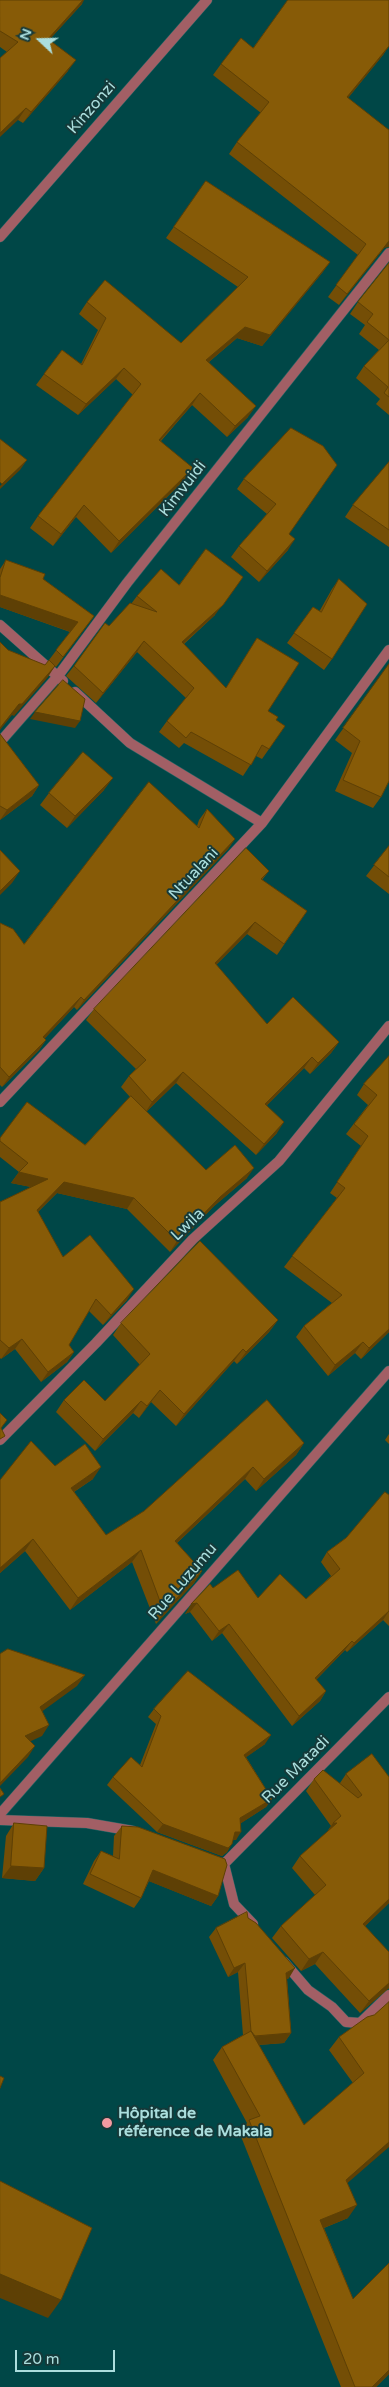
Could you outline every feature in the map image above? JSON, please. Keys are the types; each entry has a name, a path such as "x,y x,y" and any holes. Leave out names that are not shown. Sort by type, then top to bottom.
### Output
{"street":[{"name":"Kinzonzi","path":"0,237 207,0"},
{"name":"Kimvuidi","path":"0,742 58,676 127,583 389,253"},
{"path":"0,625 130,743 262,823"},
{"name":"Ntualani","path":"0,1102 262,823 389,650"},
{"name":"Lwila","path":"0,1440 96,1343 193,1239 279,1161 389,1026"},
{"name":"Rue Luzumu","path":"0,1814 389,1371"},
{"name":"Rue Matadi","path":"224,1864 389,1697"},
{"path":"0,1820 86,1823 129,1829 147,1836"},
{"path":"208,1858 224,1864 234,1904 259,1932"},
{"path":"278,1954 308,1990 332,2007 346,2022 360,2023 389,1995"}],"building":[{"path":"0,0 83,0 48,39 76,60 31,112 26,108 0,133 0,58 18,42 0,31"},
{"path":"288,0 389,0 389,46 347,97 389,130 389,241 347,294 336,285 366,244 237,142 269,102 221,64 241,38 253,48"},
{"path":"206,181 330,262 270,335 245,327 206,360 256,406 235,426 200,393 159,440 193,468 119,541 84,505 61,534 38,516 141,384 124,368 86,404 44,374 62,350 82,365 106,318 87,302 105,280 181,343 248,277 174,227"},
{"path":"389,263 389,340 367,322 373,314 358,302"},
{"path":"389,340 389,397 384,393 388,387 364,366"},
{"path":"291,428 323,446 337,465 289,534 295,539 267,571 239,546 276,504 244,479"},
{"path":"0,439 27,460 2,484 0,482"},
{"path":"389,462 389,530 353,505"},
{"path":"206,549 243,577 223,605 182,642 226,688 257,638 299,663 268,711 278,717 276,720 285,726 269,749 262,745 251,765 191,732 186,738 167,721 194,688 144,641 103,693 74,666 105,623 109,626 130,603 157,612 137,596 161,569 179,585"},
{"path":"6,560 45,574 43,579 94,616 63,657 56,650 78,622 0,595 0,578"},
{"path":"339,579 367,604 332,659 294,633 313,607 321,612"},
{"path":"0,642 8,650 45,665 49,660 55,666 22,704 19,704 0,728"},
{"path":"389,664 389,781 381,797 343,780 360,741 343,728"},
{"path":"63,680 85,699 80,721 35,712"},
{"path":"0,734 39,785 7,810 0,806"},
{"path":"83,752 113,778 75,816 49,793"},
{"path":"149,782 199,828 207,809 235,839 84,1000 81,997 43,1037 46,1040 9,1077 0,1067 0,923 13,929 24,944"},
{"path":"389,846 389,877 374,865"},
{"path":"246,848 269,871 261,879 307,911 284,944 255,922 215,963 267,1024 293,997 339,1042 318,1063 312,1057 265,1104 284,1122 264,1144 183,1072 152,1102 129,1076 146,1060 94,1009"},
{"path":"0,850 20,871 0,891"},
{"path":"389,1056 389,1329 369,1348 363,1342 335,1365 304,1326 342,1295 292,1256 345,1188 337,1182 368,1136 354,1124 377,1095 364,1084"},
{"path":"131,1096 206,1170 235,1145 254,1168 220,1197 177,1241 134,1198 64,1182 37,1210 63,1257 90,1235 134,1289 111,1315 96,1299 69,1345 74,1352 48,1372 22,1339 9,1348 0,1340 0,1202 48,1179 19,1172 28,1163 0,1141 0,1138 27,1102 85,1145"},
{"path":"200,1241 278,1320 246,1352 243,1349 184,1414 160,1390 147,1406 141,1401 103,1439 64,1400 84,1380 105,1401 150,1354 121,1323"},
{"path":"267,1400 304,1443 264,1479 253,1467 175,1541 202,1571 164,1612 141,1550 78,1598 33,1539 0,1568 0,1480 31,1441 55,1466 85,1444 101,1467 71,1488 106,1535 144,1511"},
{"path":"0,1413 7,1420 1,1428 5,1436 0,1439"},
{"path":"385,1492 389,1495 389,1611 354,1643 352,1641 315,1678 326,1691 299,1716 229,1624 219,1631 197,1603 191,1604 210,1584 213,1588 238,1570 258,1598 280,1574 306,1599 340,1569 327,1552 346,1538"},
{"path":"8,1649 85,1675 40,1707 49,1725 25,1736 35,1746 0,1783 0,1654"},
{"path":"188,1671 271,1735 244,1755 272,1799 240,1818 241,1832 235,1832 232,1844 228,1848 163,1824 113,1777 131,1757 142,1767 161,1716 154,1709"},
{"path":"372,1754 389,1777 389,1899 363,1924 389,1952 389,1983 369,2001 323,1952 309,1959 281,1926 326,1885 300,1856 337,1823 333,1823 341,1816 314,1779 323,1770 358,1798 362,1795 346,1774"},
{"path":"0,1788 4,1794 0,1797"},
{"path":"14,1823 47,1826 44,1868 11,1866"},
{"path":"122,1826 138,1827 225,1859 227,1865 218,1896 153,1870 141,1898 90,1874 101,1851 119,1859"},
{"path":"247,1912 248,1918 256,1923 295,1968 286,1973 291,2033 255,2036 251,2031 245,1963 234,1968 216,1928"},
{"path":"389,2002 389,2142 346,2180 357,2205 320,2220 353,2299 389,2263 389,2370 372,2387 355,2387 249,2120 260,2116 222,2047 251,2031 304,2125 364,2073 339,2037 367,2017 374,2015"},
{"path":"0,2076 4,2078 0,2088"},
{"path":"0,2181 92,2228 61,2300 0,2274"}],"place":[{"name":"Hôpital de référence de Makala","path":"107,2123"}]}
